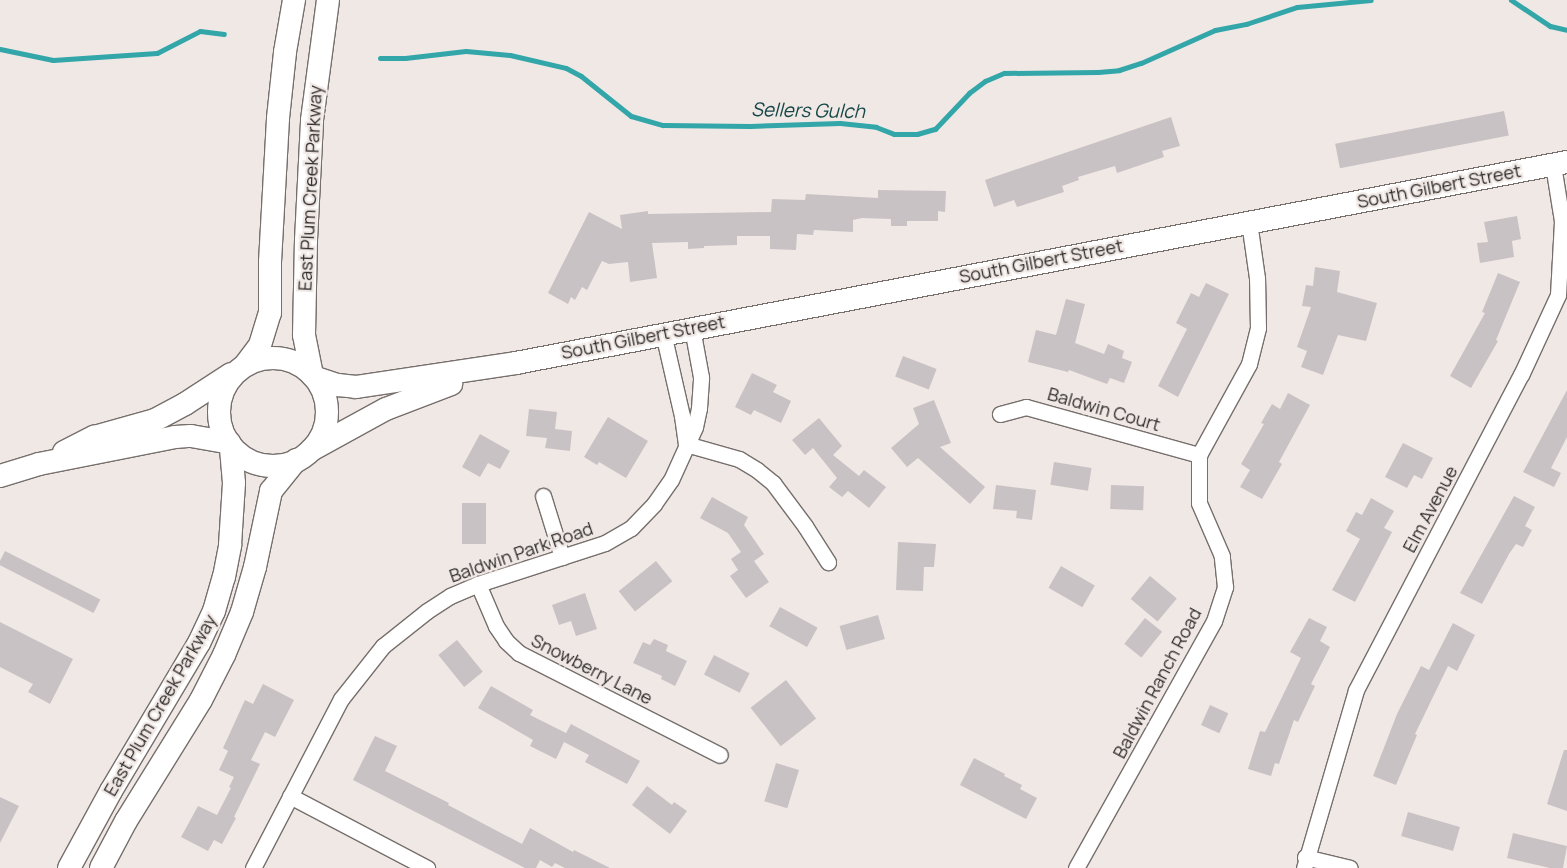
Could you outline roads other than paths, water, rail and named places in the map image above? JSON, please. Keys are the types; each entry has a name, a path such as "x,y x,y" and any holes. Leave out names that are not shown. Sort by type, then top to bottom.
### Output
{"main road":[{"name":"East Plum Creek Parkway","path":"241,368 260,345 270,313 270,262 278,118 285,52 294,0"},
{"name":"East Plum Creek Parkway","path":"314,377 304,336 306,240 312,120 318,56 328,0"},
{"name":"South Gilbert Street","path":"314,377 338,385 356,387 516,363 663,333 1560,163"},
{"path":"38,464 94,437 155,420 185,404 241,368 263,358 283,358 301,365 314,377 324,396 327,416 322,434 304,455 279,466 261,465 244,458 230,445 220,422 219,403 225,386 241,368"},
{"name":"South Gilbert Street","path":"304,455 399,402 516,363"},
{"path":"0,476 38,464 175,437 191,436 230,445"},
{"name":"East Plum Creek Parkway","path":"68,868 111,791 179,678 214,611 224,577 232,519 234,483 230,445"},
{"name":"East Plum Creek Parkway","path":"101,868 126,821 201,700 224,655 242,612 255,567 271,491 304,455"},
{"path":"126,821 130,786 181,701 179,678"}],"street":[{"name":"Elm Avenue","path":"1304,862 1356,690 1521,375 1558,295 1565,221 1560,163"},
{"name":"Baldwin Ranch Road","path":"1076,868 1214,621 1224,587 1222,556 1200,503 1199,455 1249,364 1258,328 1257,278 1248,222"},
{"name":"Baldwin Park Road","path":"253,868 342,699 383,646 427,611 450,596 478,584 605,543 631,528 654,504 671,480 694,427 701,392 701,377 692,328"},
{"path":"663,333 682,416 686,444 739,459 773,483 805,526 828,562"},
{"name":"Baldwin Court","path":"1000,414 1026,406 1199,455"},
{"path":"543,496 562,557"},
{"name":"Snowberry Lane","path":"478,584 496,626 506,641 519,654 720,755"},
{"path":"290,796 427,868"},
{"path":"1304,862 1350,868"}],"waterway":[{"name":"Sellers Gulch","path":"380,58 405,58 466,51 510,55 566,68 581,76 631,116 663,125 750,126 840,123 876,127 894,134 917,134 935,129 969,93 985,81 1004,73 1119,70 1141,63 1215,30 1246,24 1297,7 1371,0"},
{"name":"Sellers Gulch","path":"1511,0 1550,26 1567,30"},
{"name":"Sellers Gulch","path":"0,49 53,60 157,53 200,31 224,34"}]}
